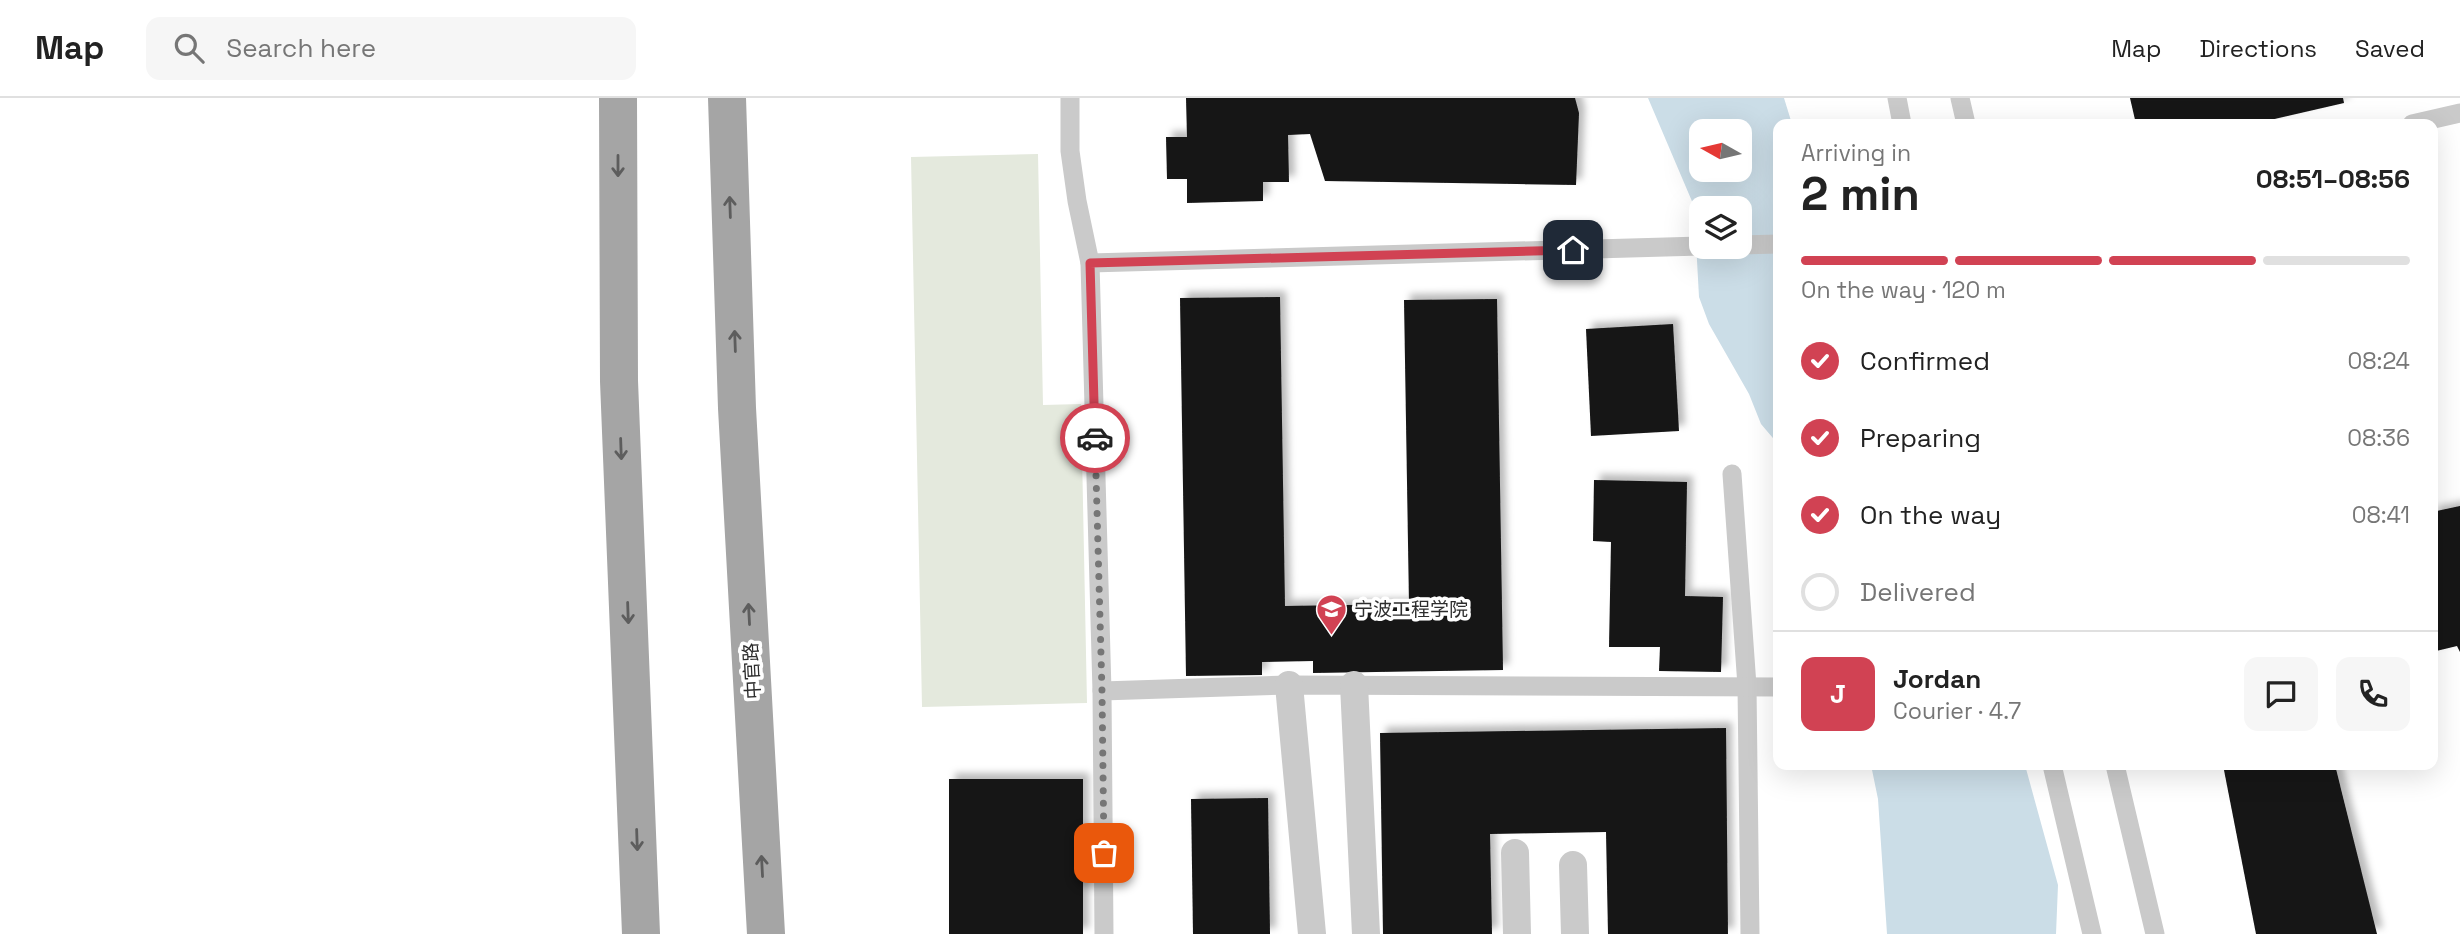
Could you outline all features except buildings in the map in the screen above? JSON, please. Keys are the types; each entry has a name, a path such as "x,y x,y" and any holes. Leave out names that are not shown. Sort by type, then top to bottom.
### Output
{"main road":[{"path":"618,98 619,381 641,934"},
{"name":"中官路","path":"727,98 737,408 766,934"}],"street":[{"path":"1289,685 1312,934"},
{"path":"1354,685 1366,934"},
{"path":"1515,853 1517,934"},
{"path":"1573,865 1575,934"}],"lane":[{"path":"1070,98 1070,152 1090,263 1102,691 1104,934"},
{"path":"1897,98 1901,119"},
{"path":"1960,98 1964,119"},
{"path":"2434,119 2460,113"},
{"path":"1752,245 1773,244"},
{"path":"1090,263 1689,247"},
{"path":"1732,474 1747,686 1750,934"},
{"path":"1102,691 1289,685 1773,687"},
{"path":"2053,770 2092,934"},
{"path":"2116,770 2155,934"}],"shaded area":[{"path":"1038,154 1043,405 1081,404 1087,703 922,707 911,157"}],"water":[{"path":"1648,98 1784,98 1790,119 1773,119 1773,438 1761,424 1749,394 1709,324 1699,297 1697,259 1752,259 1752,196 1690,196"},
{"path":"1872,770 2026,770 2058,885 2056,934 1887,934 1878,799"}],"way so far":[{"path":"1095,438 1104,853"}],"place":[{"name":"宁波工程学院","path":"1331,636"}],"route":[{"path":"1095,438 1090,263 1573,250"}]}
